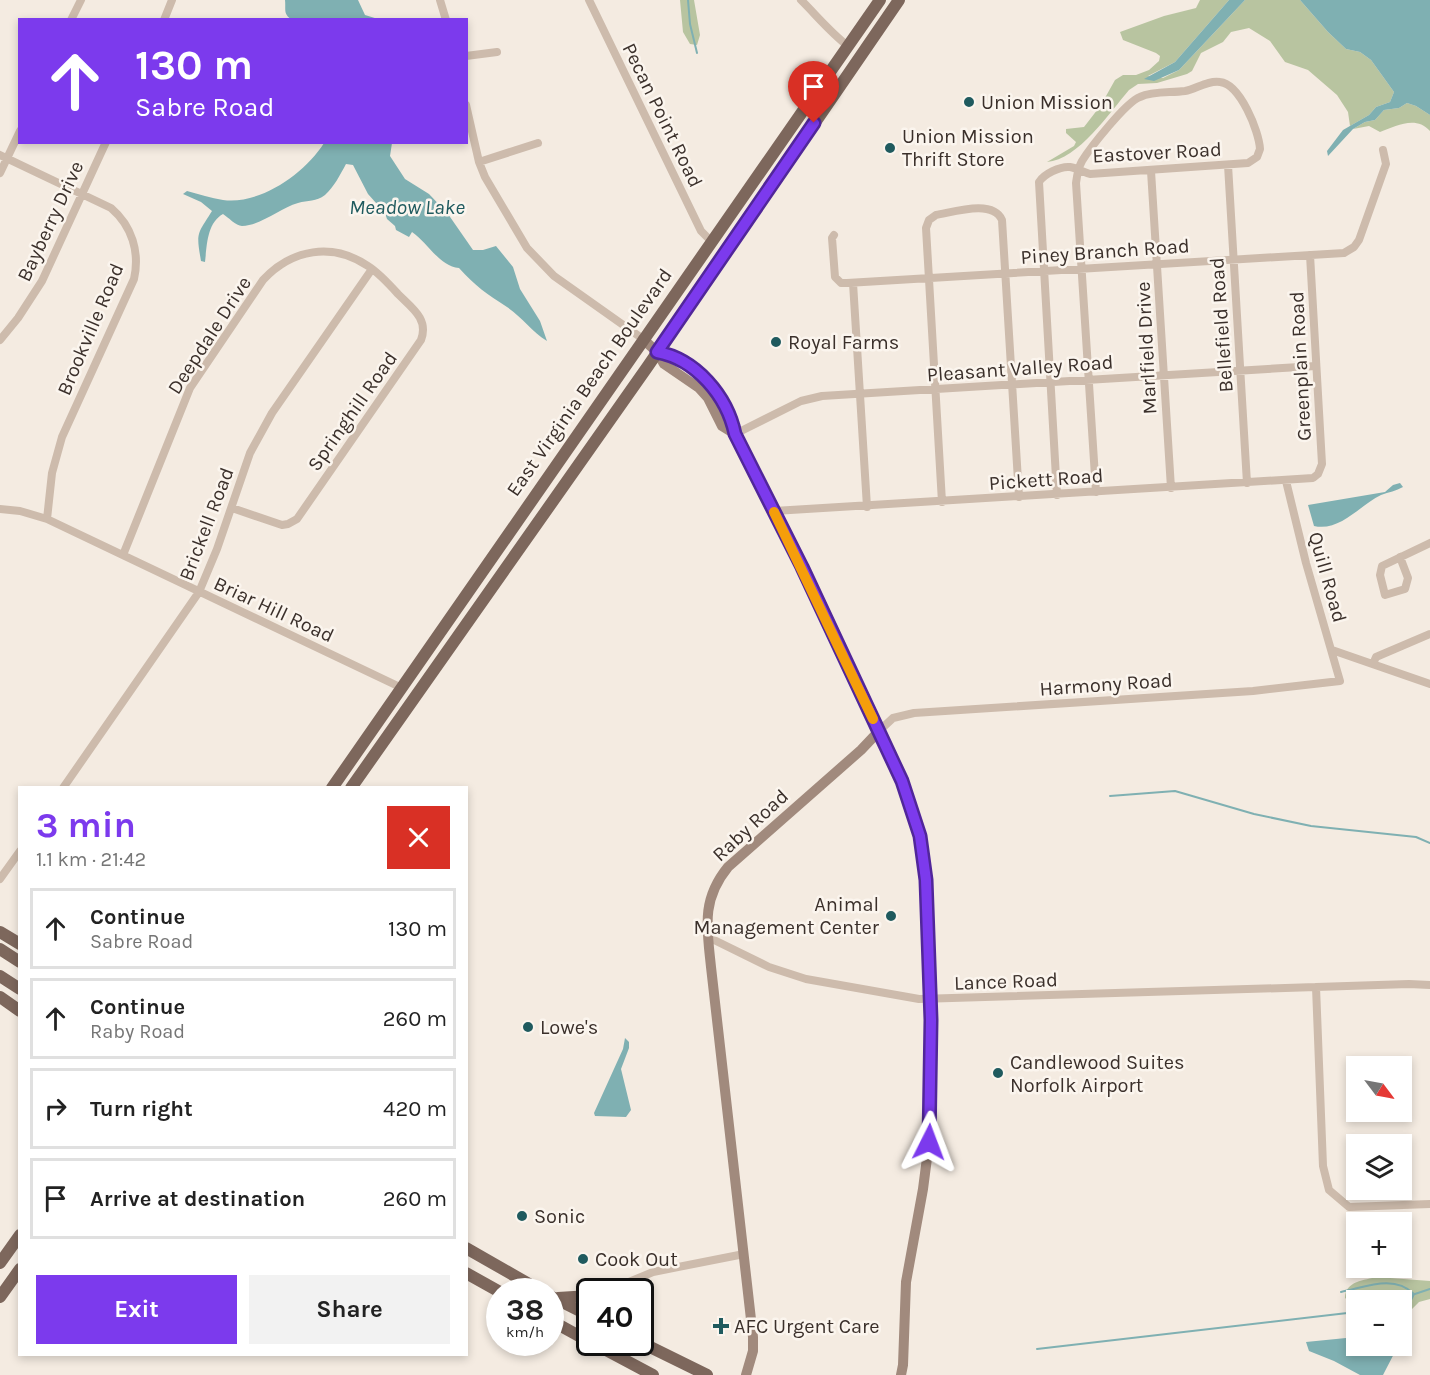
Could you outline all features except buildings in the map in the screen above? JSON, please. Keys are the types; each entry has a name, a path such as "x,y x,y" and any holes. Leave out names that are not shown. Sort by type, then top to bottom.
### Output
{"main road":[{"name":"East Virginia Beach Boulevard","path":"333,786 880,0"},
{"name":"East Virginia Beach Boulevard","path":"352,786 657,352 899,0"},
{"path":"0,932 18,943"},
{"path":"0,949 18,961"},
{"path":"0,976 18,988"},
{"path":"0,996 18,1010"},
{"path":"0,1263 18,1238"},
{"path":"468,1249 519,1278"},
{"path":"0,1297 18,1272"},
{"path":"468,1274 486,1284"},
{"path":"654,1349 707,1375"},
{"path":"617,1356 653,1375"}],"street":[{"path":"73,18 81,0"},
{"path":"165,18 172,0"},
{"path":"440,0 445,18"},
{"name":"Pecan Point Road","path":"589,0 701,231 711,241"},
{"path":"801,0 831,33 848,46"},
{"path":"468,56 497,52"},
{"name":"Eastover Road","path":"1043,271 1039,182 1042,178 1063,167 1090,174 1248,163 1253,161 1259,153 1260,144 1240,96 1229,84 1216,82 1189,90 1148,94 1133,100 1087,154 1078,170"},
{"path":"468,114 479,162 492,191 527,248 540,263 569,287 643,339 657,352 664,364 699,388 708,398 722,426 735,434 902,781 922,847 926,880 931,1000 931,1127 923,1189 906,1282 904,1372"},
{"path":"0,173 3,156 18,134"},
{"path":"479,162 538,143"},
{"name":"Bayberry Drive","path":"0,340 18,318 42,281 105,144"},
{"name":"Piney Branch Road","path":"853,283 1344,253 1357,245 1386,164 1383,150"},
{"name":"Brookville Road","path":"3,156 111,208 125,222 135,248 134,279 62,436 52,473 47,519"},
{"name":"Bellefield Road","path":"1228,165 1247,483"},
{"path":"1078,170 1076,183 1096,492"},
{"name":"Marlfield Drive","path":"1151,171 1171,488"},
{"path":"942,502 927,224 933,216 986,208 995,211 1002,220 1019,497"},
{"path":"834,235 832,238 835,277 841,283 853,283 867,507"},
{"name":"Deepdale Drive","path":"123,555 190,388 263,280 288,260 311,252 335,252 346,255 372,269"},
{"name":"Greenplain Road","path":"1310,255 1322,464 1318,474"},
{"name":"Springhill Road","path":"231,508 282,525 297,519 421,340 424,328 420,316 372,269"},
{"name":"Brickell Road","path":"64,786 199,592 209,570 250,453 272,412 372,269"},
{"path":"1043,271 1057,495"},
{"name":"Pleasant Valley Road","path":"735,434 808,399 822,396 1316,366"},
{"name":"Pickett Road","path":"774,511 1308,480 1318,474"},
{"name":"Quill Road","path":"1286,481 1306,563 1340,681"},
{"name":"Briar Hill Road","path":"0,509 20,511 47,519 402,688"},
{"path":"1400,557 1408,578 1405,589 1386,595 1380,575 1382,566 1400,557 1430,543"},
{"path":"1373,664 1376,657 1430,634"},
{"path":"1332,650 1430,684"},
{"name":"Harmony Road","path":"879,731 893,718 914,713 1252,691 1340,681"},
{"name":"Raby Road","path":"747,1375 753,1351 753,1337 708,937 710,898 716,883 728,867 861,750 879,731"},
{"path":"0,879 18,854"},
{"name":"Lance Road","path":"708,937 768,967 806,980 931,1000 1430,985"},
{"path":"1316,987 1323,1166 1329,1190 1349,1207 1430,1204"},
{"path":"635,1278 744,1254"}],"green space":[{"path":"680,0 694,0 700,35 697,45 690,44 683,32"},
{"path":"1200,0 1229,0 1175,62 1148,76 1163,78 1179,70 1245,0 1300,0 1346,49 1360,52 1371,60 1394,92 1390,102 1376,107 1369,115 1350,126 1348,112 1337,95 1308,70 1285,62 1270,41 1249,28 1231,32 1223,42 1201,53 1192,71 1187,74 1157,83 1138,84 1129,90 1082,144 1059,159 1047,162 1074,146 1076,142 1066,133 1066,129 1084,127 1101,105 1115,80 1123,75 1136,75 1149,70 1159,61 1160,56 1156,53 1123,40 1120,32 1164,16 1196,8"},
{"path":"1407,103 1430,115 1430,131 1424,126 1412,123 1380,132 1369,126 1353,129 1365,122 1375,120 1384,110 1399,108"},
{"path":"1390,1278 1430,1281 1430,1299 1419,1302 1412,1309 1412,1290 1347,1290 1362,1280"}],"water":[{"path":"285,0 358,0 365,15 375,18 290,18 286,13"},
{"path":"1229,0 1245,0 1179,70 1154,81 1144,79 1175,62"},
{"path":"1300,0 1430,0 1430,115 1407,103 1399,108 1384,110 1375,120 1365,122 1353,129 1328,156 1327,151 1343,130 1369,115 1376,107 1390,102 1394,92 1371,60 1360,52 1346,49"},
{"name":"Meadow Lake","path":"323,144 392,144 390,156 405,179 429,194 448,214 473,250 496,246 513,267 520,289 540,321 547,341 512,311 476,285 459,268 440,259 412,232 409,237 396,230 368,194 353,165 346,164 334,185 322,197 291,205 257,223 240,226 223,214 211,229 205,262 201,261 199,234 212,211 201,202 183,194 187,191 223,200 252,197 281,185 294,176"},
{"path":"1400,483 1403,487 1373,499 1341,521 1323,527 1314,526 1308,505 1385,492 1393,485"},
{"path":"625,1038 629,1042 629,1048 621,1069 631,1110 626,1117 595,1116 594,1113 623,1049"},
{"path":"1346,1338 1346,1356 1393,1356 1383,1375 1360,1375 1309,1351 1306,1342"}],"waterway":[{"path":"688,0 690,24 697,53"},
{"path":"1110,796 1175,791 1254,814 1311,826 1416,837 1430,843"},
{"path":"1349,1290 1389,1283 1409,1290"},
{"path":"1412,1295 1430,1289"},
{"path":"1341,1292 1346,1291"},
{"path":"1412,1292 1414,1294 1412,1298"},
{"path":"1037,1349 1346,1313"}],"slow traffic":[{"path":"774,512 873,719"}],"place":[{"name":"Union Mission","path":"969,102"},
{"name":"Union Mission Thrift Store","path":"890,148"},
{"name":"Royal Farms","path":"776,342"},
{"name":"Animal Management Center","path":"891,916"},
{"name":"Lowe's","path":"528,1027"},
{"name":"Candlewood Suites Norfolk Airport","path":"998,1073"},
{"name":"Sonic","path":"522,1216"},
{"name":"Cook Out","path":"583,1259"},
{"name":"AFC Urgent Care","path":"721,1326"}],"route":[{"path":"814,123 657,352 670,354 703,377 719,396 731,418 735,434 802,567 879,731 912,808 920,836 926,880 932,1085 929,1142"}]}
